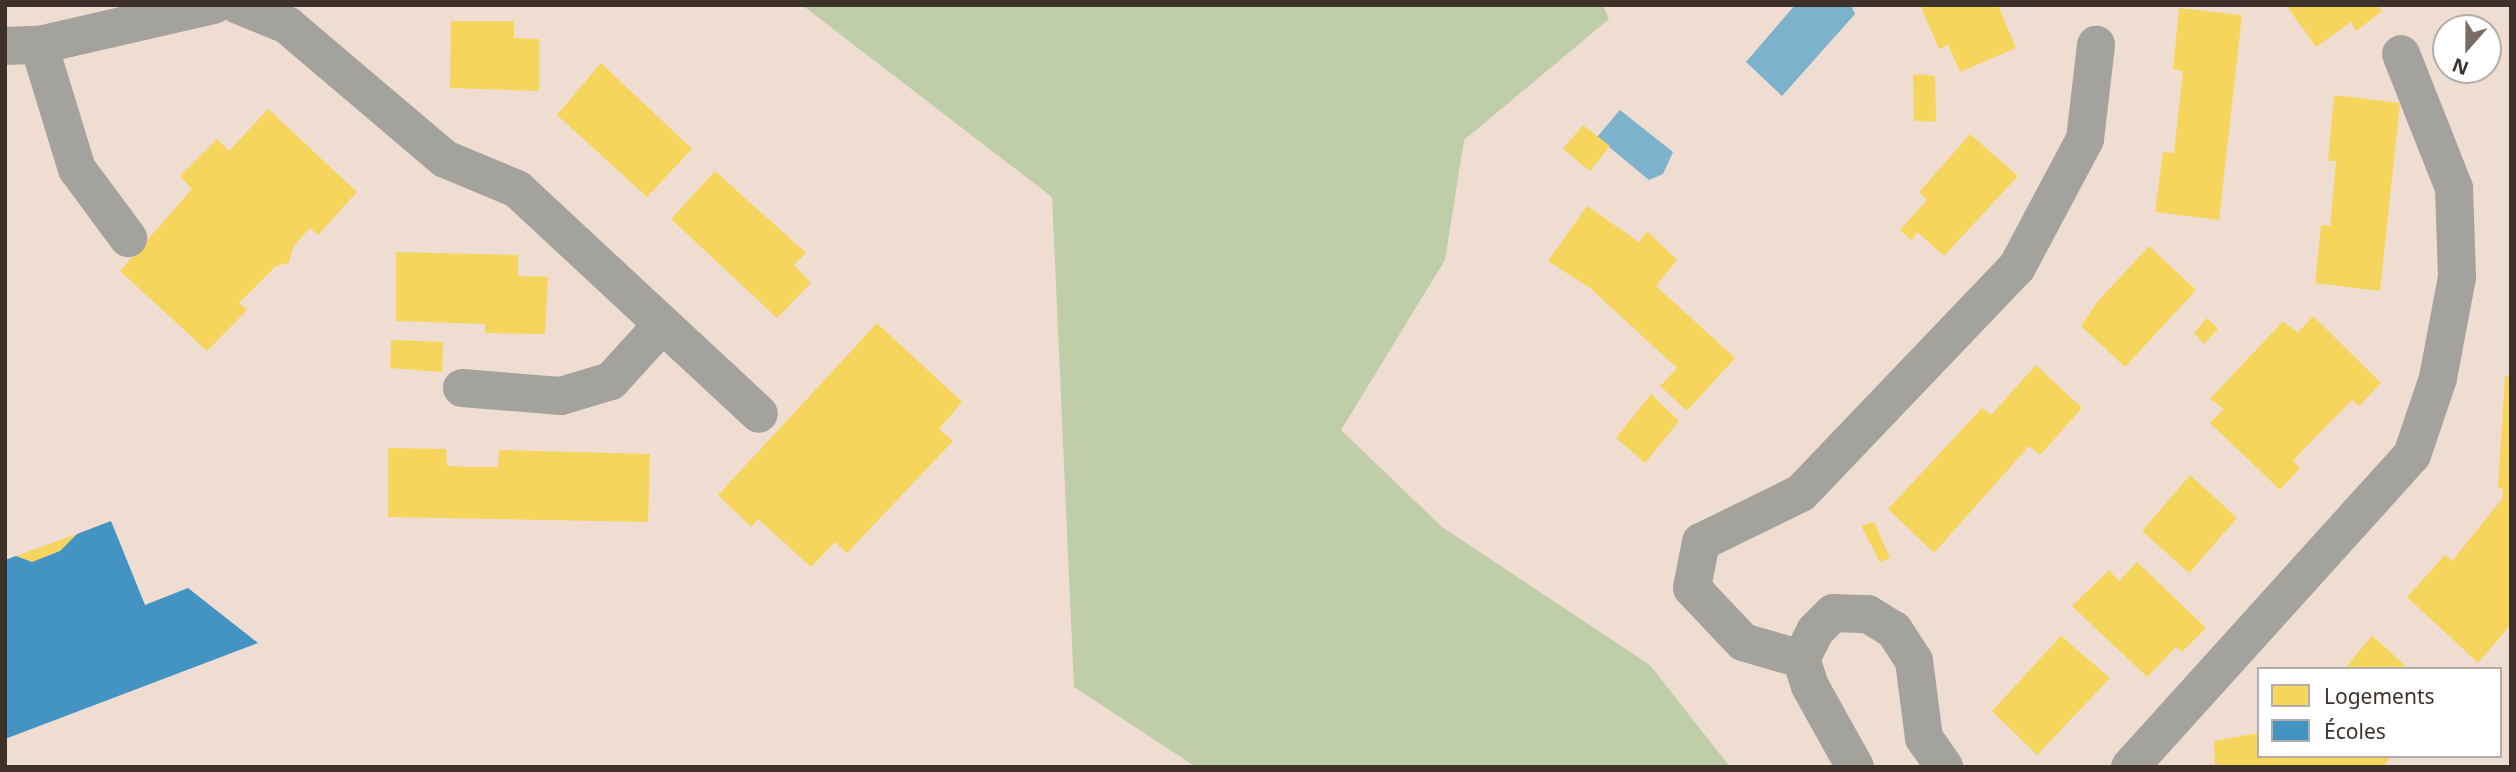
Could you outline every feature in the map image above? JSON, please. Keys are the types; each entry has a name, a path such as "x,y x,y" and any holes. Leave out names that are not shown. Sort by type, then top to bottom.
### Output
{"street":[{"path":"128,238 76,169 22,46 213,5"},
{"path":"239,5 287,25 445,159 517,189 759,414"},
{"path":"1801,659 1743,642 1692,588 1701,542 1801,493 2017,267 2085,139 2096,45"},
{"path":"2130,767 2412,455 2438,377 2458,277 2454,188 2401,54"},
{"path":"462,388 561,396 611,381 662,325"},
{"path":"1855,767 1810,687 1801,659 1815,631 1833,613 1868,614 1894,630 1914,661 1924,738 1944,767"}],"green space":[{"path":"802,5 1603,5 1609,19 1464,140 1445,260 1341,430 1442,527 1650,665 1730,767 1196,767 1074,687 1052,197"}],"water":[{"path":"1795,5 1851,5 1855,14 1782,96 1746,62"},
{"path":"1620,110 1673,152 1663,174 1649,180 1597,137"}],"building: Logements":[{"path":"1920,5 1998,5 2016,48 1960,72 1948,45 1939,49"},
{"path":"2286,5 2377,5 2382,11 2356,31 2351,22 2316,47"},
{"path":"2179,8 2242,15 2219,220 2155,212 2163,152 2174,153 2183,71 2173,69"},
{"path":"451,21 514,21 514,38 539,39 539,91 450,88"},
{"path":"601,63 692,149 647,197 557,115"},
{"path":"1913,75 1935,76 1936,122 1914,121"},
{"path":"2334,95 2400,103 2380,291 2315,283 2321,225 2330,226 2336,161 2328,161"},
{"path":"268,109 357,192 318,235 310,228 293,247 289,263 276,266 239,303 247,310 207,351 120,271 192,189 180,176 217,139 229,151"},
{"path":"1583,125 1610,146 1590,171 1563,149"},
{"path":"1970,134 2018,176 1944,256 1917,232 1911,240 1900,230 1927,200 1919,192"},
{"path":"715,171 806,253 794,265 811,283 777,318 671,219"},
{"path":"1587,206 1639,242 1647,231 1677,260 1656,286 1735,358 1687,411 1660,386 1677,368 1590,288 1548,261"},
{"path":"2149,246 2196,290 2125,367 2081,326 2098,301"},
{"path":"396,252 518,255 518,276 548,277 545,334 485,333 485,324 396,321"},
{"path":"2313,316 2381,383 2359,406 2352,400 2304,449 2293,461 2300,468 2280,490 2210,423 2224,409 2210,399 2283,321 2298,333"},
{"path":"2207,318 2218,329 2204,344 2194,333"},
{"path":"877,323 962,402 939,429 953,441 847,553 835,542 811,567 758,519 751,527 718,495"},
{"path":"391,340 443,342 442,372 390,368"},
{"path":"2036,365 2082,408 2040,455 2029,446 1934,553 1888,509 1982,408 1991,415"},
{"path":"2505,376 2511,377 2511,624 2478,663 2407,597 2445,555 2452,561 2502,499 2503,488 2498,487"},
{"path":"1651,394 1679,421 1645,463 1616,438"},
{"path":"388,448 446,449 447,466 473,467 498,467 499,450 650,454 648,522 388,517"},
{"path":"2190,475 2237,518 2189,573 2142,531"},
{"path":"1874,522 1890,558 1880,562 1861,526"},
{"path":"77,534 60,551 32,562 16,556"},
{"path":"2137,562 2206,628 2182,652 2176,647 2147,677 2072,606 2109,570 2119,581"},
{"path":"2061,636 2110,678 2037,755 1992,711"},
{"path":"2372,636 2407,667 2346,667"},
{"path":"2257,733 2257,758 2390,758 2383,767 2215,767 2214,741"}],"building: Écoles":[{"path":"111,521 145,605 188,588 258,643 5,739 5,560 16,556 32,562 60,551 77,534"}]}
